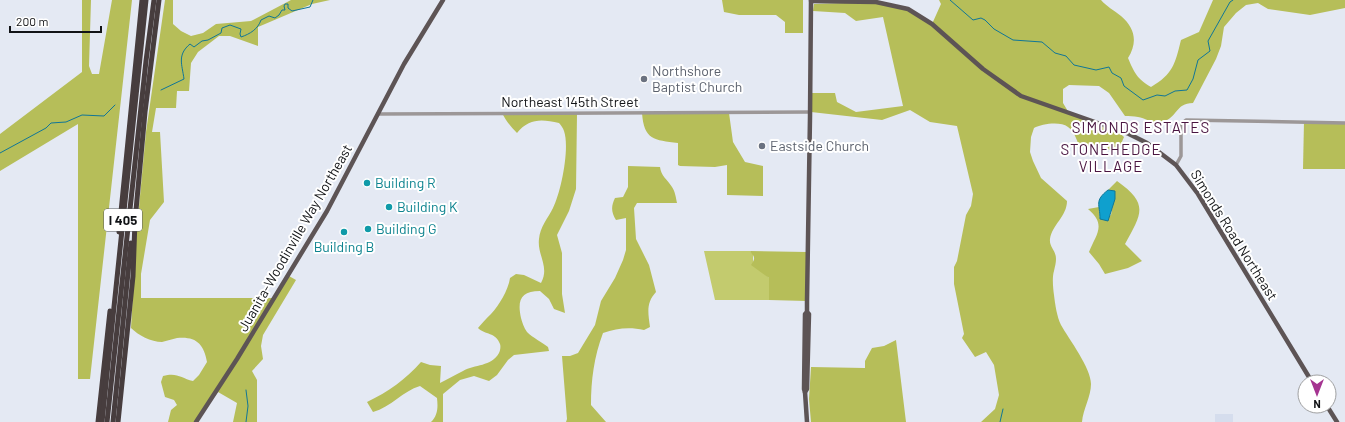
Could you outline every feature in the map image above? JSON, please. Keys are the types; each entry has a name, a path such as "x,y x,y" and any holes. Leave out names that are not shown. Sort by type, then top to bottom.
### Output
{"highway":[{"name":"I 405","path":"98,422 142,0"},
{"name":"I 405","path":"102,422 146,0"},
{"name":"I 405","path":"107,422 154,0"},
{"name":"I 405","path":"113,422 135,221 145,112 159,0"},
{"name":"I 405","path":"136,58 139,53 143,21 145,18"},
{"path":"118,422 133,276 135,221"},
{"path":"109,403 114,411"}],"main road":[{"name":"Juanita-Woodinville Way Northeast","path":"196,422 237,359 320,222 404,64 443,0"},
{"path":"807,422 805,392 807,389 811,0"},
{"name":"Simonds Road Northeast","path":"811,0 876,2 908,9 932,24 983,69 1021,96 1134,136 1155,149 1176,165 1198,194 1307,374"}],"street":[{"name":"Northeast 145th Street","path":"378,114 810,112"},
{"path":"1176,165 1181,156 1181,124 1186,120 1345,123"}],"shaded area":[{"path":"1215,414 1233,414 1233,422 1215,422"}],"green space":[{"path":"82,0 91,0 89,66 92,74 99,74 112,0 132,0 90,379 78,379 78,124 0,171 0,134 82,72"},
{"path":"165,0 173,0 173,24 181,31 191,36 203,33 216,24 251,21 291,0 330,0 312,4 258,27 258,46 230,36 219,36 198,52 191,63 189,91 177,91 176,108 156,108 152,132 160,132 164,202 150,220 141,274 141,298 273,298 289,276 296,280 263,335 261,346 263,359 252,371 257,380 257,422 233,422 237,403 218,392 196,422 168,422 171,410 177,405 174,400 165,397 161,382 163,376 175,375 193,381 199,375 207,362 204,350 198,342 189,338 177,338 158,342 145,338 131,328 136,239 146,132"},
{"path":"722,0 803,0 803,33 785,33 785,22 776,15 739,15 724,12"},
{"path":"939,0 1101,0 1121,16 1132,30 1134,41 1128,58 1136,75 1151,87 1169,73 1175,62 1181,40 1199,32 1213,0 1345,0 1345,8 1310,15 1268,9 1258,3 1246,5 1236,13 1224,27 1221,46 1216,59 1193,103 1183,105 1167,120 1159,123 1133,116 1125,116 1109,93 1099,86 1069,85 1063,89 1063,103 1069,113 1115,129 1124,137 1118,151 1079,146 1072,131 1065,125 1051,124 1034,128 1031,137 1030,152 1033,161 1041,178 1067,201 1065,211 1051,234 1050,242 1056,256 1053,283 1058,318 1084,362 1090,377 1091,389 1082,422 981,422 995,409 999,395 994,365 986,352 975,357 962,338 964,334 954,284 954,267 957,261 966,215 971,206 973,194 957,126 930,122 910,110 882,120 811,112 811,93 835,93 837,102 856,112 903,106 883,17 856,21 845,13 813,11 814,4 876,2 908,9 932,24 941,4"},
{"path":"502,113 577,114 576,189 569,211 557,235 562,253 562,294 565,313 554,309 549,299 540,291 528,293 520,302 521,318 527,332 548,347 549,351 514,355 508,360 497,375 489,381 474,376 460,380 443,394 443,422 431,422 437,411 437,398 420,386 408,391 386,407 373,412 367,402 396,385 421,362 441,366 440,383 468,369 482,365 496,358 500,349 498,340 496,337 478,328 500,302 510,278 516,274 524,275 541,283 544,266 539,239 543,227 556,201 562,181 566,139 564,131 559,123 541,120 531,122 517,133"},
{"path":"642,113 729,113 733,142 745,162 763,166 763,196 727,195 727,165 715,167 678,165 678,143 663,141 648,134 643,122"},
{"path":"1304,121 1345,123 1345,169 1303,169"},
{"path":"628,166 660,167 663,175 673,189 677,203 637,203 634,208 636,239 649,265 656,292 649,304 648,312 650,327 644,330 624,328 603,333 597,351 594,369 591,405 606,422 566,422 562,356 570,356 578,353 595,325 601,301 615,278 623,260 626,250 626,218 616,220 612,212 612,206 615,198 623,197 628,187"},
{"path":"1117,181 1134,196 1138,203 1138,217 1125,244 1142,261 1128,268 1105,274 1089,252 1097,235 1099,225 1094,215 1088,209 1099,207 1100,219 1111,215 1115,192 1108,190"},
{"path":"704,251 750,251 753,254 753,262 769,278 769,300 715,300"},
{"path":"750,251 807,252 807,301 769,300 769,278 751,265 754,258"},
{"path":"896,340 906,422 811,422 809,399 811,367 865,368 865,361 872,348 884,346"}],"water":[{"path":"1108,190 1115,191 1115,199 1108,221 1100,219 1099,200"}],"waterway":[{"path":"161,90 184,79 181,60 183,52 190,44 194,47 202,41 208,40 221,33 222,28 230,25 241,29 241,37 253,31 261,20 269,16 275,18 282,10 285,10 285,4 288,4 288,8 292,11 310,7 313,0"},
{"path":"950,0 973,20 981,18 994,29 1013,40 1042,42 1055,53 1066,56 1074,65 1096,70 1109,67 1112,73 1121,78 1124,86 1143,100 1157,95 1165,96 1175,91 1187,90 1193,79 1198,60 1210,51 1208,41 1230,2 1233,0"},
{"path":"0,153 46,128 51,123 66,122 82,115 104,116 115,105"},
{"path":"246,390 248,406 246,422"},
{"path":"1000,422 1003,409"}],"place":[{"name":"Northshore Baptist Church","path":"644,79"},
{"name":"Eastside Church","path":"762,146"},
{"name":"Building R","path":"367,183"},
{"name":"Building K","path":"389,207"},
{"name":"Building G","path":"368,229"},
{"name":"Building B","path":"344,232"}],"district":[{"name":"SIMONDS ESTATES","path":"1141,128"},
{"name":"STONEHEDGE VILLAGE","path":"1111,158"}]}
